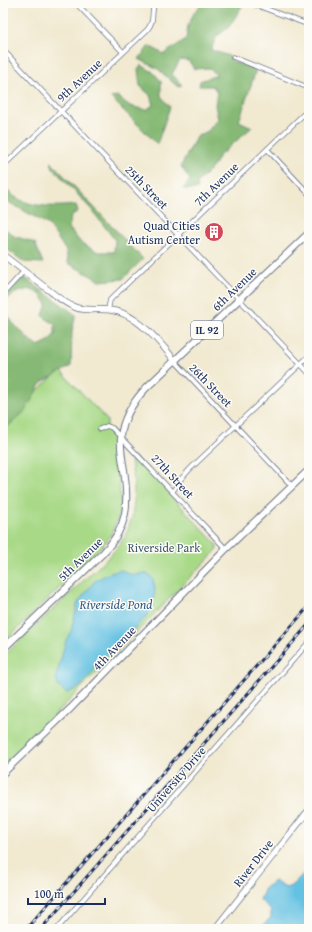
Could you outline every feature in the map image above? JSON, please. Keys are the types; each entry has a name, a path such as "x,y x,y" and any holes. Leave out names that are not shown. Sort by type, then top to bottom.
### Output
{"main road":[{"name":"6th Avenue","path":"121,438 129,410 146,388 309,233"},
{"name":"5th Avenue","path":"3,649 103,553 116,538 123,521 127,503 126,484 121,456 121,438"},
{"name":"4th Avenue","path":"3,773 71,708 226,549 309,470"}],"street":[{"path":"76,3 123,52"},
{"name":"9th Avenue","path":"3,166 150,26 154,3"},
{"path":"256,5 309,25"},
{"name":"25th Street","path":"3,50 309,373"},
{"path":"232,57 309,88"},
{"name":"7th Avenue","path":"108,310 110,300 113,296 309,109"},
{"path":"267,149 309,194"},
{"path":"3,255 59,298 74,307 88,310 108,310"},
{"path":"3,294 24,271"},
{"name":"26th Street","path":"108,310 114,310 127,315 142,325 292,486"},
{"path":"173,491 181,479 309,356"},
{"name":"27th Street","path":"100,429 110,426 173,491 226,549"},
{"name":"University Drive","path":"57,929 309,642"},
{"name":"River Drive","path":"215,929 309,810"}],"green space":[{"path":"203,3 244,3 229,27 216,37 211,50 229,56 232,61 256,70 239,121 252,127 219,156 212,168 197,183 198,189 183,189 190,180 181,166 196,137 208,131 218,119 215,105 217,92 213,86 199,86 200,81 217,75 209,68 194,69 189,61 180,60 172,74 182,85 178,87 158,69 139,59 149,46 164,54 186,39 188,25 195,11"},
{"path":"141,65 153,72 161,81 161,96 170,107 157,144 111,98 117,96 130,106 146,110 153,105 150,95 140,86 138,69"},
{"path":"51,162 143,259 123,279 100,281 68,263 66,251 49,225 3,199 3,187 22,201 37,205 76,205 78,211 71,216 69,228 81,243 98,252 114,252 115,240 91,209 53,168"},
{"path":"3,227 14,236 35,243 43,263 24,262 3,246"},
{"path":"24,277 76,315 72,330 71,366 41,383 25,411 3,431 3,296","holes":["29,289 40,294 47,304 43,315 55,324 55,334 49,341 38,346 34,344 12,322 5,310 6,300 15,293"]},
{"name":"Riverside Park","path":"60,370 107,420 107,428 115,437 121,510 111,535 105,543 3,643 3,422"},
{"name":"Riverside Park","path":"132,457 135,457 217,545 217,550 3,766 3,657 111,555 125,537 132,518 134,502"}],"water":[{"name":"Riverside Pond","path":"121,570 137,575 143,573 150,575 155,588 152,609 143,620 102,659 80,687 67,693 58,686 56,677 66,640 71,631 78,602 95,581 107,574"},
{"path":"309,868 309,929 260,929 271,917 271,911 260,900 265,888 274,881 286,888 291,886"}],"railway":[{"path":"26,929 309,606"},
{"path":"41,929 309,624"}],"place":[{"name":"Quad Cities Autism Center","path":"214,232"}]}
